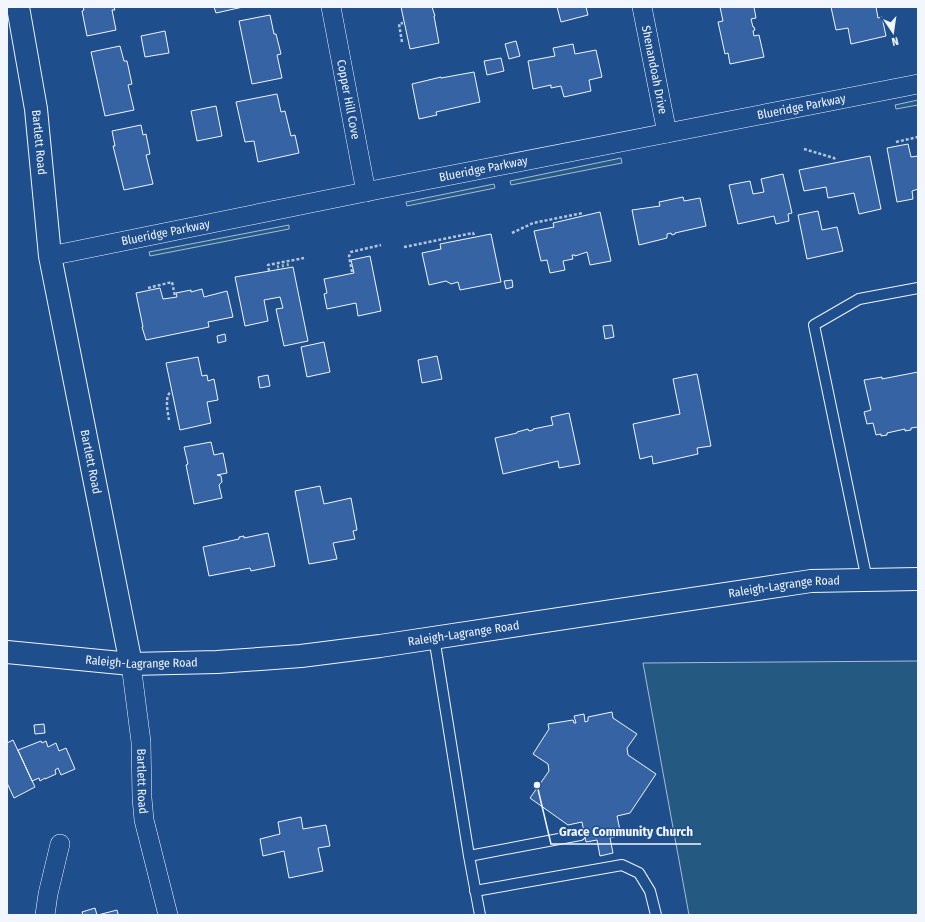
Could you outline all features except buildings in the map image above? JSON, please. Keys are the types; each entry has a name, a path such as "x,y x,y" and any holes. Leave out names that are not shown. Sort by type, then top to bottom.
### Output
{"main road":[{"name":"Bartlett Road","path":"18,7 36,109 50,256 131,664"},
{"name":"Raleigh-Lagrange Road","path":"7,652 131,664 217,662 301,656 811,581 918,579"}],"street":[{"name":"Copper Hill Cove","path":"331,7 366,192"},
{"name":"Shenandoah Drive","path":"642,7 667,133"},
{"name":"Blueridge Parkway","path":"50,256 366,192 918,84"},
{"name":"Bartlett Road","path":"131,664 141,742 144,820 168,915"},
{"path":"45,915 48,894 60,844"}],"lane":[{"path":"867,580 814,325 859,299 918,288"},
{"path":"434,637 469,856 480,915"},
{"path":"469,856 580,835"},
{"path":"476,891 622,865 639,873 650,891 656,915"}],"path":[{"path":"402,42 398,24 403,23"},
{"path":"896,142 918,138"},
{"path":"804,149 834,158 836,161"},
{"path":"512,233 533,223 583,213"},
{"path":"404,247 473,233 474,235"},
{"path":"352,272 349,256 351,252 381,245"},
{"path":"269,271 268,265 304,258"},
{"path":"148,288 172,282 175,296"},
{"path":"169,420 167,399 168,394 171,391"}],"shaded area":[{"path":"918,100 918,105 896,109 895,105"},
{"path":"621,158 622,163 511,185 510,181"},
{"path":"494,184 495,188 407,206 406,202"},
{"path":"289,225 289,229 150,256 149,252"},
{"path":"918,661 918,915 689,915 643,663"}],"hedge":[{"path":"277,267 291,264"}],"place":[{"name":"Grace Community Church","path":"537,785"}]}
